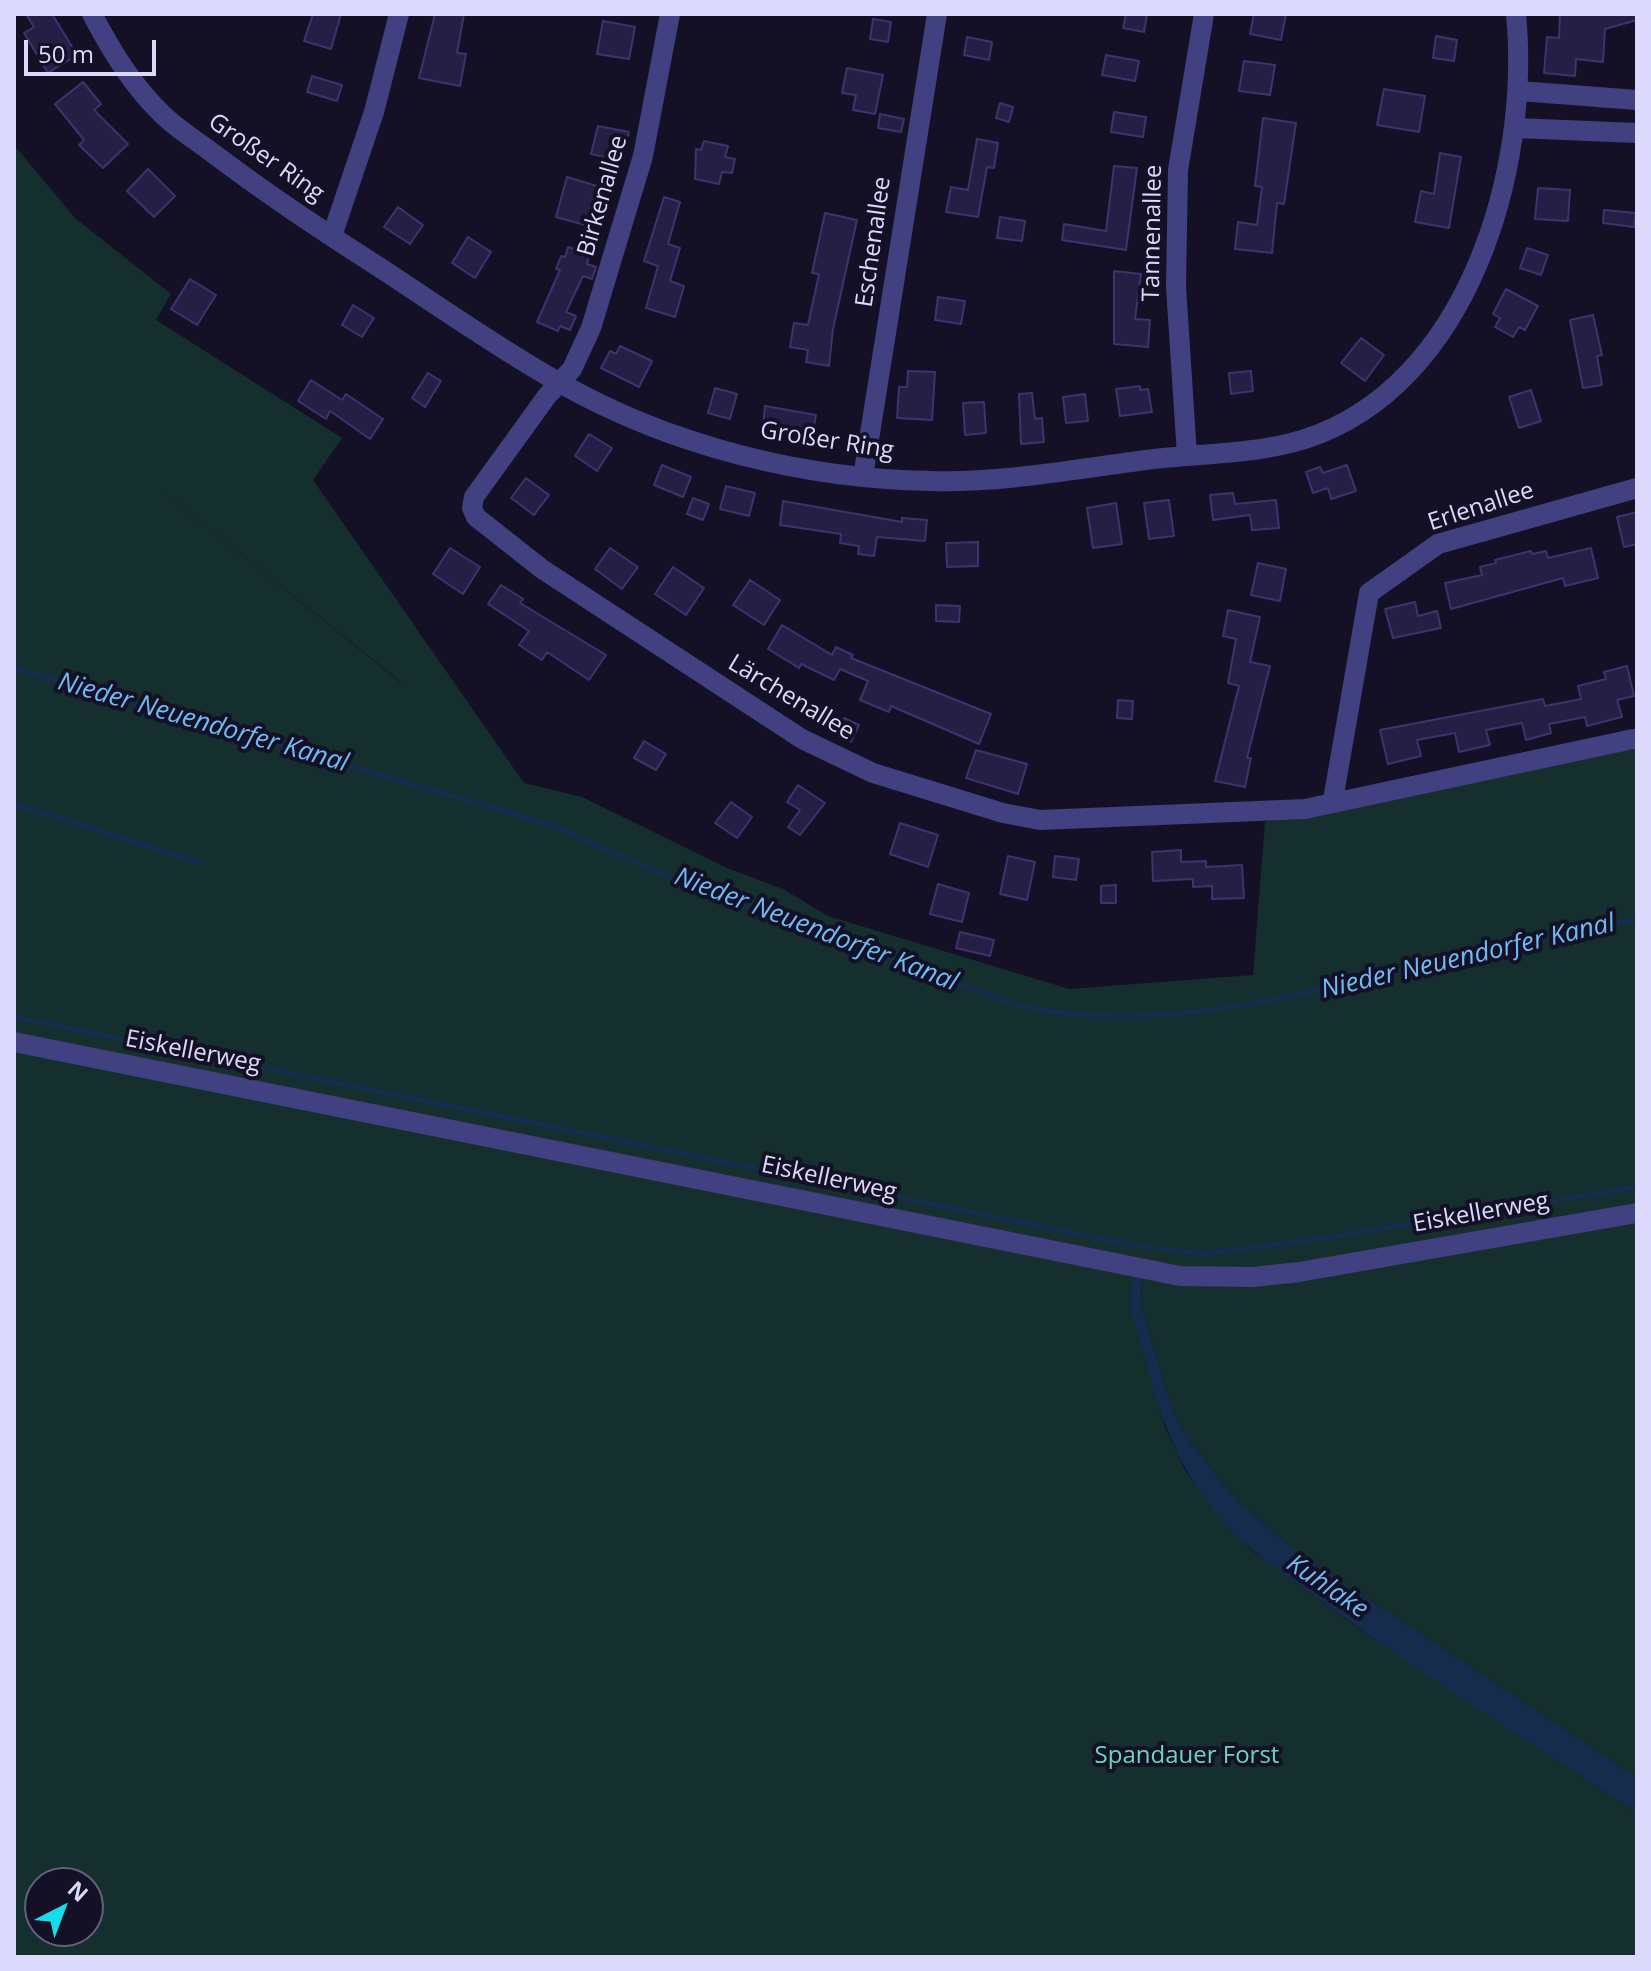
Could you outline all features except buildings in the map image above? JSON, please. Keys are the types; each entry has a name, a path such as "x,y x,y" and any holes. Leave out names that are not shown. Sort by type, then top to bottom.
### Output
{"street":[{"name":"Großer Ring","path":"92,14 114,56 162,115 332,236 561,384 689,439 804,469 863,477 933,481 1008,478 1187,455 1259,450 1307,438 1365,410 1409,374 1440,334 1496,216 1516,128 1519,91 1516,14"},
{"path":"332,236 374,112 399,14"},
{"name":"Birkenallee","path":"561,384 572,369 591,328 621,236 643,156 670,14"},
{"name":"Eschenallee","path":"863,477 937,14"},
{"name":"Tannenallee","path":"1187,455 1176,287 1178,170 1204,14"},
{"path":"1519,91 1637,100"},
{"path":"1516,128 1637,133"},
{"name":"Lärchenallee","path":"561,384 547,396 474,497 472,508 476,517 542,569 763,715 833,757 971,803 1040,820 1305,809 1333,800 1445,781 1633,739"},
{"name":"Erlenallee","path":"1333,800 1369,593 1438,544 1637,488"},
{"name":"Eiskellerweg","path":"14,1042 1180,1276 1253,1277 1299,1272 1637,1213"}],"green space":[{"name":"Spandauer Forst","path":"14,145 75,218 171,294 156,320 342,438 313,480 524,783 582,797 727,868 783,889 828,916 1069,989 1253,975 1265,822 1305,809 1637,743 1637,1209 1234,1286 1637,1220 1637,1778 1295,1550 1239,1503 1188,1439 1171,1406 1141,1305 1142,1278 1133,1315 1165,1427 1186,1472 1229,1528 1255,1553 1358,1628 1637,1813 1637,1957 14,1957","holes":["150,481 401,682 400,682"]}],"water":[{"name":"Kuhlake","path":"1135,1278 1142,1278 1141,1305 1171,1406 1188,1439 1239,1503 1295,1550 1637,1778 1637,1813 1366,1633 1266,1561 1224,1523 1199,1490 1178,1454 1155,1396 1130,1305 1131,1286"}],"waterway":[{"name":"Nieder Neuendorfer Kanal","path":"14,668 555,826 669,877 785,922 1020,1006 1111,1016 1201,1011 1336,986 1637,919"},
{"path":"14,804 201,863"},
{"path":"14,1017 1132,1245 1204,1254 1325,1238 1637,1187"}]}
